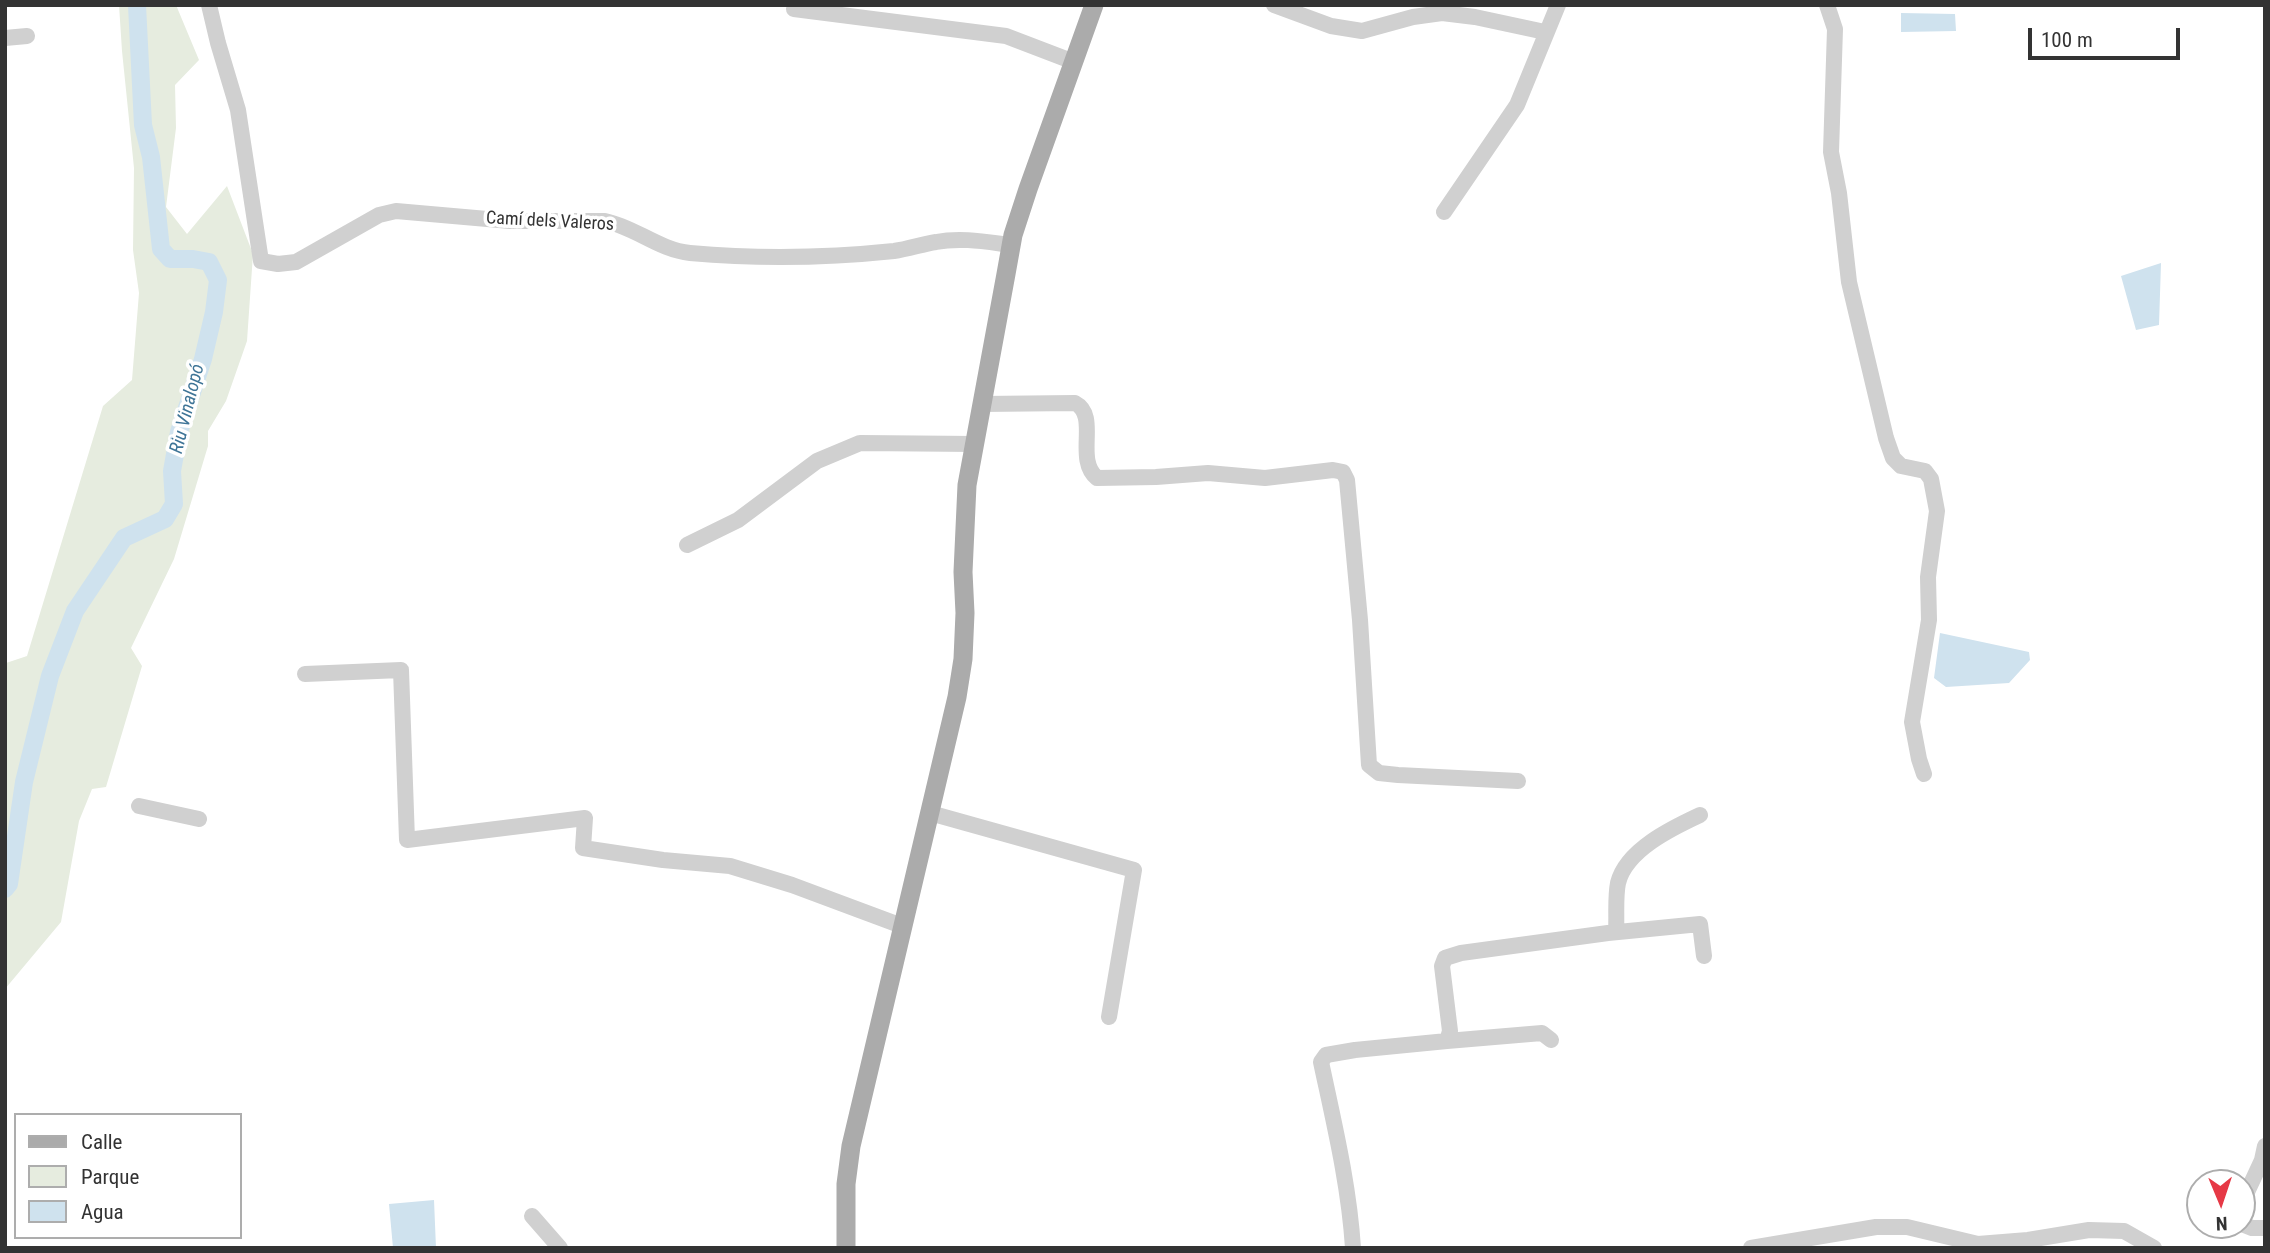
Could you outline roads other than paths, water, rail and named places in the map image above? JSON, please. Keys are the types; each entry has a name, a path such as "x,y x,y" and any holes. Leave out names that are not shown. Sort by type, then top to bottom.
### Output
{"main road":[{"path":"846,1248 848,1165 954,710 963,659 967,485 1011,245 1028,189 1094,5"}],"street":[{"name":"Camí dels Valeros","path":"209,5 238,110 261,261 278,264 296,262 379,215 396,211 510,221 605,221 620,224 662,245 687,253 835,256 898,251 939,241 972,240 1011,245"},
{"path":"1273,5 1331,26 1362,31 1413,17 1442,13 1475,17 1545,33"},
{"path":"1444,212 1517,105 1558,5"},
{"path":"1827,5 1835,29 1831,152 1849,282 1886,438 1893,457 1901,466 1925,471 1931,479 1937,511 1928,577 1929,621 1912,722 1924,774"},
{"path":"794,9 1006,36 1074,62"},
{"path":"5,38 27,36"},
{"path":"982,404 1075,403 1082,407 1085,414 1087,461 1090,472 1097,478 1156,478 1208,473 1265,478 1332,470 1343,472 1347,480 1360,621 1368,765 1379,772 1398,775 1518,781"},
{"path":"687,545 738,520 817,461 860,443 975,444"},
{"path":"305,674 401,670 407,840 585,818 583,848 663,860 730,866 792,885 902,926"},
{"path":"139,806 200,819"},
{"path":"930,813 1134,870 1109,1017"},
{"path":"1616,932 1618,883 1626,865 1665,831 1700,815"},
{"path":"1447,1041 1450,1031 1443,966 1445,958 1461,953 1616,932 1700,925 1704,956"},
{"path":"1353,1248 1342,1162 1321,1062 1326,1055 1542,1033 1551,1040"},
{"path":"2256,1173 2265,1146"},
{"path":"532,1216 560,1248"},
{"path":"1751,1248 1876,1227 1907,1227 1973,1245 2089,1230 2124,1231 2154,1248"}],"water":[{"path":"1901,13 1955,14 1956,31 1901,32"},
{"path":"2161,263 2159,325 2136,330 2121,276"},
{"path":"1940,633 2029,652 2030,660 2009,683 1946,687 1934,678"},
{"path":"434,1200 436,1248 393,1248 389,1204"}],"waterway":[{"name":"Riu Vinalopó","path":"5,889 9,884 24,782 50,676 75,611 124,538 165,519 174,504 172,471 179,432 203,359 214,312 218,280 209,262 170,259 161,249 151,157 143,125 137,5"}]}
